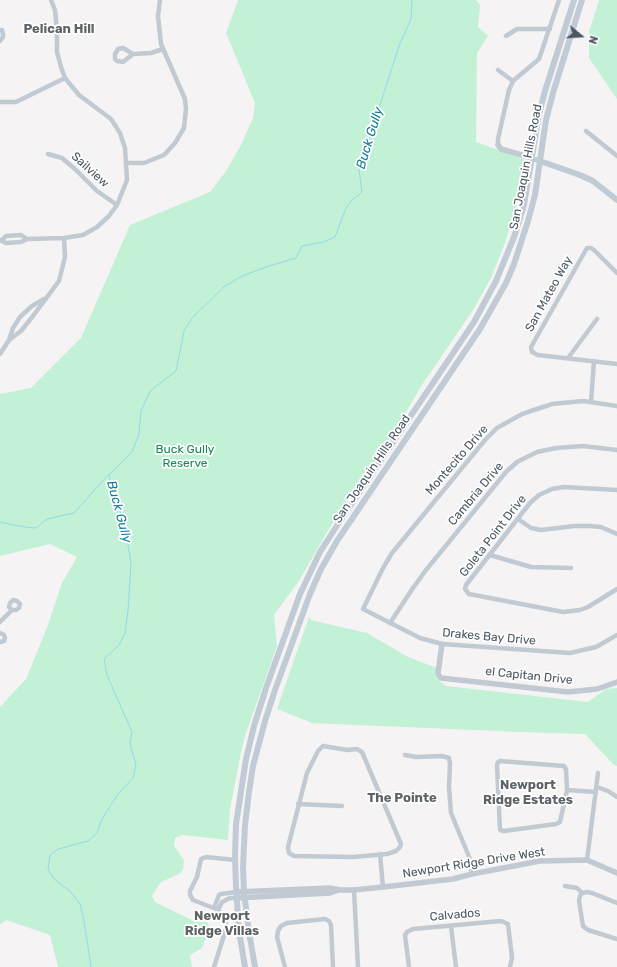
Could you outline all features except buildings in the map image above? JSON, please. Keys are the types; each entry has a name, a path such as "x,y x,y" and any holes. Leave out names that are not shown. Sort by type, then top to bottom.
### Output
{"main road":[{"name":"San Joaquin Hills Road","path":"245,967 239,931 236,895 236,824 246,759 254,726 266,688 300,594 320,552 474,322 507,256 527,193 545,91 574,0"},
{"name":"San Joaquin Hills Road","path":"255,967 249,932 243,867 249,792 253,766 267,715 310,594 321,569 337,541 480,329 506,283 528,221 552,93 582,0"},
{"path":"532,158 593,181 617,200"}],"street":[{"path":"27,239 21,236 6,236 1,240 6,243 21,242 27,239 64,238 83,235 97,227 109,216 117,205 127,180 125,148 120,133 111,119 78,95 65,78 60,67 57,52 55,10 51,0"},
{"path":"127,163 144,163 164,155 176,143 184,128 186,110 184,99 163,49 160,38 158,16 160,0"},
{"path":"532,158 501,149 498,145 498,139 513,81 538,59 550,29 559,0"},
{"path":"506,36 517,29 550,29"},
{"path":"0,30 2,30 3,34 0,41"},
{"path":"133,54 151,53 163,49"},
{"path":"498,70 513,81"},
{"path":"0,102 16,102 65,78"},
{"path":"586,131 617,156"},
{"name":"Sailview","path":"48,154 62,158 97,191 117,205"},
{"path":"9,340 21,331 59,280 65,258 64,238"},
{"name":"San Mateo Way","path":"568,358 538,355 532,352 531,347 587,248 594,250 617,273"},
{"path":"0,354 9,340 13,328 20,317 32,306 45,298"},
{"path":"568,358 597,320"},
{"path":"568,358 617,364"},
{"path":"591,402 594,361"},
{"name":"Montecito Drive","path":"363,609 392,553 493,432 512,419 536,408 560,403 591,402 617,406"},
{"name":"Cambria Drive","path":"390,623 426,570 506,472 517,462 537,452 556,448 583,446 617,450"},
{"name":"Goleta Point Drive","path":"617,490 564,487 545,491 533,499 465,589 473,595 563,612 572,612 588,607 617,589"},
{"path":"518,519 531,528 541,530 590,526 601,527 617,534"},
{"path":"490,555 531,567 571,568"},
{"name":"Drakes Bay Drive","path":"363,609 420,638 442,644 570,653 596,647 617,635"},
{"path":"0,622 12,610"},
{"path":"0,633 4,635 5,638 4,641 0,642"},
{"name":"el Capitan Drive","path":"442,644 438,673 441,678 568,692 597,689 617,682"},
{"path":"323,746 347,750 357,749 362,752 401,844 396,851 380,854 353,857 292,855 289,853 288,848 307,773 318,751 323,746"},
{"path":"405,755 416,757 442,756 448,758 450,763 449,786 451,813 470,859 472,874"},
{"path":"498,762 564,766 566,769 567,790 560,822 556,824 504,831 500,830 498,762"},
{"path":"598,773 587,860 617,873"},
{"path":"567,790 596,789 608,791 617,796"},
{"path":"298,804 342,806"},
{"path":"380,854 383,887"},
{"path":"214,967 226,929 224,917 216,909 196,902 190,895 190,888 197,877 199,861 203,857 235,860"},
{"name":"Newport Ridge Drive West","path":"236,895 330,888 354,890 453,879 472,874 540,862 587,860"},
{"path":"564,886 577,888 582,893"},
{"path":"354,890 358,967"},
{"path":"582,893 592,893 617,903"},
{"path":"582,893 579,901 583,926 585,929 617,939"},
{"path":"216,909 219,895 236,895"},
{"path":"216,909 222,902 236,895"},
{"path":"285,967 277,937 278,931 282,926 286,923 325,918 331,925 333,967"},
{"name":"Calvados","path":"409,967 405,935 412,929 501,921 508,924 512,958 510,967"},
{"path":"451,926 456,967"}],"green space":[{"name":"Buck Gully Reserve","path":"238,0 476,0 480,5 478,27 488,36 477,53 476,142 526,160 522,168 516,208 505,243 491,278 473,310 420,388 387,445 330,527 299,581 274,615 277,646 246,733 241,752 230,809 228,840 183,835 175,838 174,846 184,860 183,870 179,874 161,882 152,896 155,902 194,921 207,922 210,927 202,948 190,955 192,967 58,967 50,935 6,920 0,925 0,707 26,679 48,625 62,583 77,557 50,544 0,556 0,394 31,388 81,338 130,225 210,192 226,171 241,145 253,118 255,103 226,33"},
{"path":"599,0 617,0 617,99 589,58 589,32"},
{"path":"309,617 311,620 367,633 408,657 437,668 436,678 446,686 588,702 606,689 617,688 617,766 614,765 585,734 312,723 277,709"}],"waterway":[{"name":"Buck Gully","path":"91,967 80,904 70,891 54,879 48,869 50,855 58,849 88,841 97,833 102,819 118,794 133,778 136,765 130,744 132,732 107,675 104,659 119,645 125,633 131,563 124,521 112,491 109,475 132,452 139,434 141,411 150,391 176,371 184,331 193,317 224,287 242,276 296,258 302,246 324,242 335,237 346,208 351,201 362,192 359,170 399,46 411,19 412,0"},
{"path":"0,522 36,528 47,519 74,513 108,475"}],"district":[{"name":"Pelican Hill","path":"59,29"},
{"name":"Newport Ridge Estates","path":"528,792"},
{"name":"The Pointe","path":"402,798"},
{"name":"Newport Ridge Villas","path":"222,924"}]}
